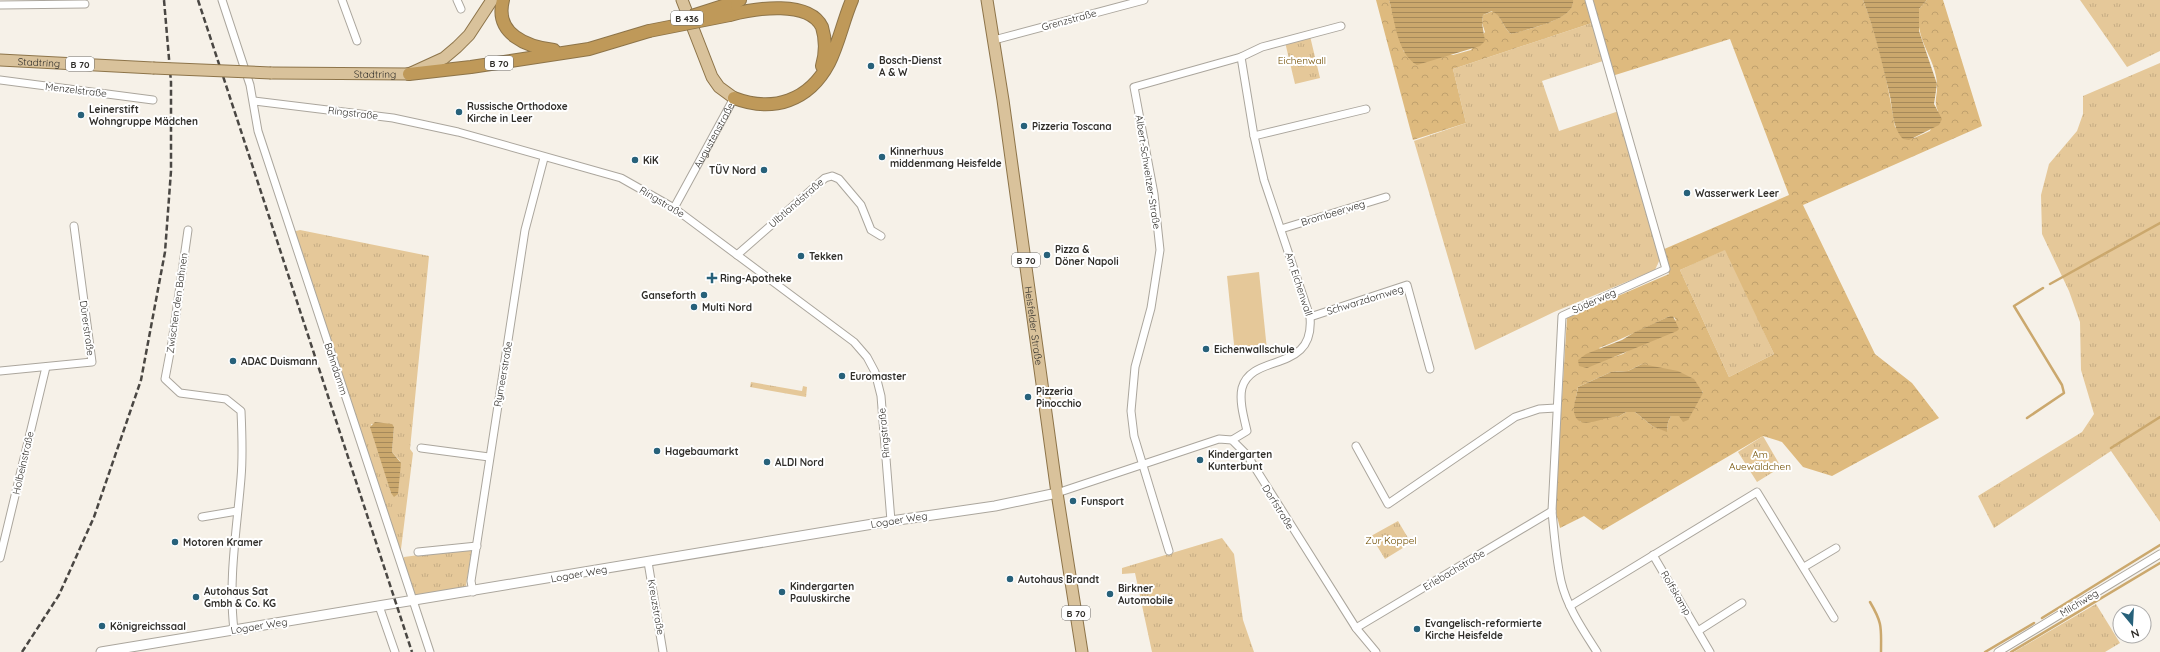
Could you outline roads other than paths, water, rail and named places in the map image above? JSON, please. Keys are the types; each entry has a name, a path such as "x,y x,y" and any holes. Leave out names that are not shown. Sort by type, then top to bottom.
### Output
{"highway":[{"path":"503,0 502,13 504,24 508,32 519,41 536,48 556,51 589,49"},
{"path":"728,10 740,0"},
{"path":"734,98 760,105 775,104 802,94 816,82 829,63 852,0"},
{"name":"B 70","path":"728,10 790,4 808,10 820,22 826,43 825,55 816,82"},
{"name":"Stadtring","path":"409,74 470,67 589,49 728,10"}],"main road":[{"name":"B 70","path":"409,74 444,58 457,47 469,35 492,0"},
{"name":"Augustenstraße","path":"682,0 712,77 719,87 734,98"},
{"name":"Heisfelder Straße","path":"987,0 994,40 1057,493 1082,652"},
{"name":"Stadtring","path":"4,60 271,73 349,75 409,74"}],"street":[{"name":"Bahndamm","path":"222,0 250,85 258,131 430,652"},
{"path":"342,0 357,41"},
{"path":"457,0 461,9"},
{"name":"Grenzstraße","path":"994,40 1144,0"},
{"name":"Süderweg","path":"1589,0 1666,269 1562,316 1556,408 1552,511 1554,541 1561,582 1570,606 1597,652"},
{"path":"0,5 85,4"},
{"path":"1241,57 1262,46 1341,26"},
{"name":"Albert-Schweitzer-Straße","path":"1143,465 1134,436 1131,411 1131,393 1139,345 1151,308 1160,250 1154,194 1134,87 1241,57"},
{"name":"Am Eichenwall","path":"1232,440 1247,431 1241,395 1242,387 1248,377 1262,367 1292,357 1299,351 1309,334 1310,317 1264,180 1254,136 1241,57"},
{"name":"Menzelstraße","path":"0,80 153,100"},
{"name":"Augustenstraße","path":"674,208 734,98"},
{"name":"Ringstraße","path":"254,101 393,118 458,132 544,158 621,178 674,208 854,342 867,357 875,372 881,396 891,521"},
{"path":"1254,136 1366,109"},
{"name":"Rymeerstraße","path":"473,592 471,581 489,457 526,230 544,158"},
{"name":"Ulbtlandstraße","path":"737,255 825,178 832,176 839,179 861,204 871,230 880,236"},
{"name":"Brombeerweg","path":"1281,228 1386,197"},
{"name":"Dürerstraße","path":"0,371 92,362 74,226"},
{"name":"Zwischen den Bahnen","path":"188,230 172,342 165,370 165,379 180,393 226,399 242,411 241,478 237,511 231,607 234,630"},
{"name":"Schwarzdornweg","path":"1310,317 1407,286 1430,369"},
{"name":"Holbeinstraße","path":"0,558 46,367"},
{"path":"1356,446 1388,504 1515,417 1539,409 1556,408"},
{"path":"1057,493 1219,439 1232,440"},
{"name":"Dorfstraße","path":"1232,440 1247,455 1356,628 1376,652"},
{"path":"422,448 489,457"},
{"path":"1143,465 1169,551"},
{"path":"1570,606 1757,492 1834,618"},
{"name":"Logaer Weg","path":"101,652 126,650 234,630 473,592 891,521 995,506 1057,493"},
{"path":"202,517 237,511"},
{"name":"Erlebachstraße","path":"1356,628 1552,511"},
{"path":"418,552 477,546"},
{"path":"1804,568 1836,548"},
{"name":"Milchweg","path":"1998,652 2160,554"},
{"name":"Rolfskamp","path":"1653,555 1710,652"},
{"name":"Kreuzstraße","path":"648,562 663,652"},
{"path":"1698,631 1742,603"},
{"path":"379,606 395,652"}],"waterway":[{"path":"2050,284 2160,223"},
{"path":"2027,418 2064,393 2062,385 2014,306 2043,288"},
{"path":"2111,448 2160,417"},
{"path":"2042,618 2160,545"},
{"path":"2011,652 2160,563"},
{"path":"1870,602 1879,621 1881,652"},
{"path":"1985,652 2034,623"}],"railway":[{"path":"22,652 59,595 94,517 141,380 165,252 171,171 171,82 164,0"},
{"path":"198,0 412,652"}],"place":[{"name":"Bosch-Dienst A & W","path":"871,66"},
{"name":"Russische Orthodoxe Kirche in Leer","path":"459,112"},
{"name":"Leinerstift Wohngruppe Mädchen","path":"81,115"},
{"name":"Pizzeria Toscana","path":"1024,126"},
{"name":"Kinnerhuus middenmang Heisfelde","path":"882,157"},
{"name":"KiK","path":"635,160"},
{"name":"TÜV Nord","path":"764,170"},
{"name":"Wasserwerk Leer","path":"1687,193"},
{"name":"Pizza & Döner Napoli","path":"1047,255"},
{"name":"Tekken","path":"801,256"},
{"name":"Ring-Apotheke","path":"712,278"},
{"name":"Ganseforth","path":"704,295"},
{"name":"Multi Nord","path":"694,307"},
{"name":"Eichenwallschule","path":"1206,349"},
{"name":"ADAC Duismann","path":"233,361"},
{"name":"Euromaster","path":"842,376"},
{"name":"Pizzeria Pinocchio","path":"1028,397"},
{"name":"Hagebaumarkt","path":"657,451"},
{"name":"Kindergarten Kunterbunt","path":"1200,460"},
{"name":"ALDI Nord","path":"767,462"},
{"name":"Funsport","path":"1073,501"},
{"name":"Motoren Kramer","path":"175,542"},
{"name":"Autohaus Brandt","path":"1010,579"},
{"name":"Kindergarten Pauluskirche","path":"782,592"},
{"name":"Birkner Automobile","path":"1110,594"},
{"name":"Autohaus Sat Gmbh & Co. KG","path":"196,597"},
{"name":"Königreichssaal","path":"102,626"},
{"name":"Evangelisch-reformierte Kirche Heisfelde","path":"1417,629"}],"park label":[{"name":"Eichenwall","path":"1302,60"},
{"name":"Am Auewäldchen","path":"1760,460"},
{"name":"Zur Koppel","path":"1391,540"}]}
